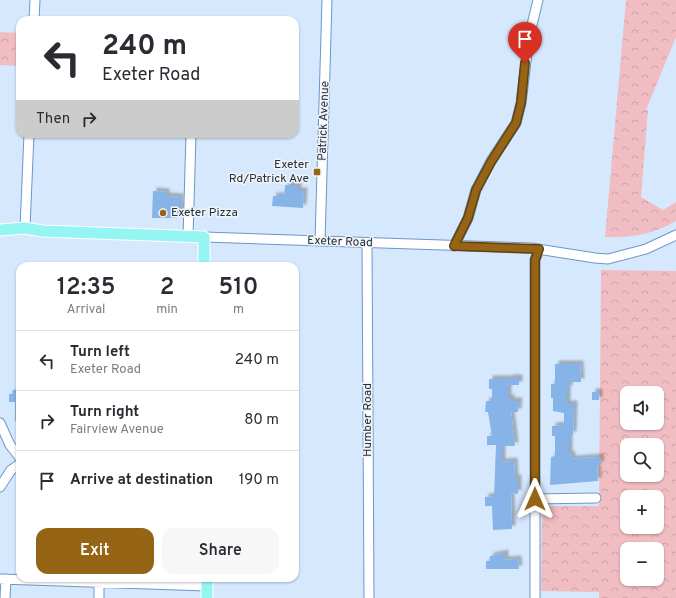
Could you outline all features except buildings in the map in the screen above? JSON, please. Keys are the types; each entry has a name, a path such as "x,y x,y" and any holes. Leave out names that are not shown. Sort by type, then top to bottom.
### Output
{"main road":[{"name":"Exeter Road","path":"0,230 24,228 42,231 204,237"},
{"path":"204,237 204,262"},
{"path":"207,582 207,598"}],"street":[{"path":"34,16 35,0"},
{"name":"Patrick Avenue","path":"320,241 328,0"},
{"path":"454,246 468,218 476,190 491,162 516,123 521,103 529,37 538,0"},
{"path":"24,228 29,138"},
{"path":"188,236 191,138"},
{"name":"Exeter Road","path":"204,237 539,249 608,259 646,249 676,235"},
{"name":"Humber Road","path":"367,243 369,598"},
{"path":"534,598 535,260 539,249"},
{"path":"0,423 10,445 16,453"},
{"path":"0,487 11,470 16,467"},
{"path":"535,499 596,498"},
{"path":"5,598 3,579 16,579"},
{"path":"99,598 99,582 207,582"}],"green space":[{"path":"626,0 676,0 676,37 646,110 648,110 641,197 663,210 676,202 676,221 651,232 624,237 605,237"},
{"path":"0,32 16,33 16,66 0,65"},
{"path":"601,270 676,271 676,598 599,598 599,592 541,591 542,509 545,506 599,506"}],"place":[{"name":"Exeter Rd/Patrick Ave","path":"317,172"},
{"name":"Exeter Pizza","path":"163,213"}],"route":[{"path":"525,63 521,103 516,123 503,141 476,190 468,218 454,246 539,249 535,260 535,499"}]}
